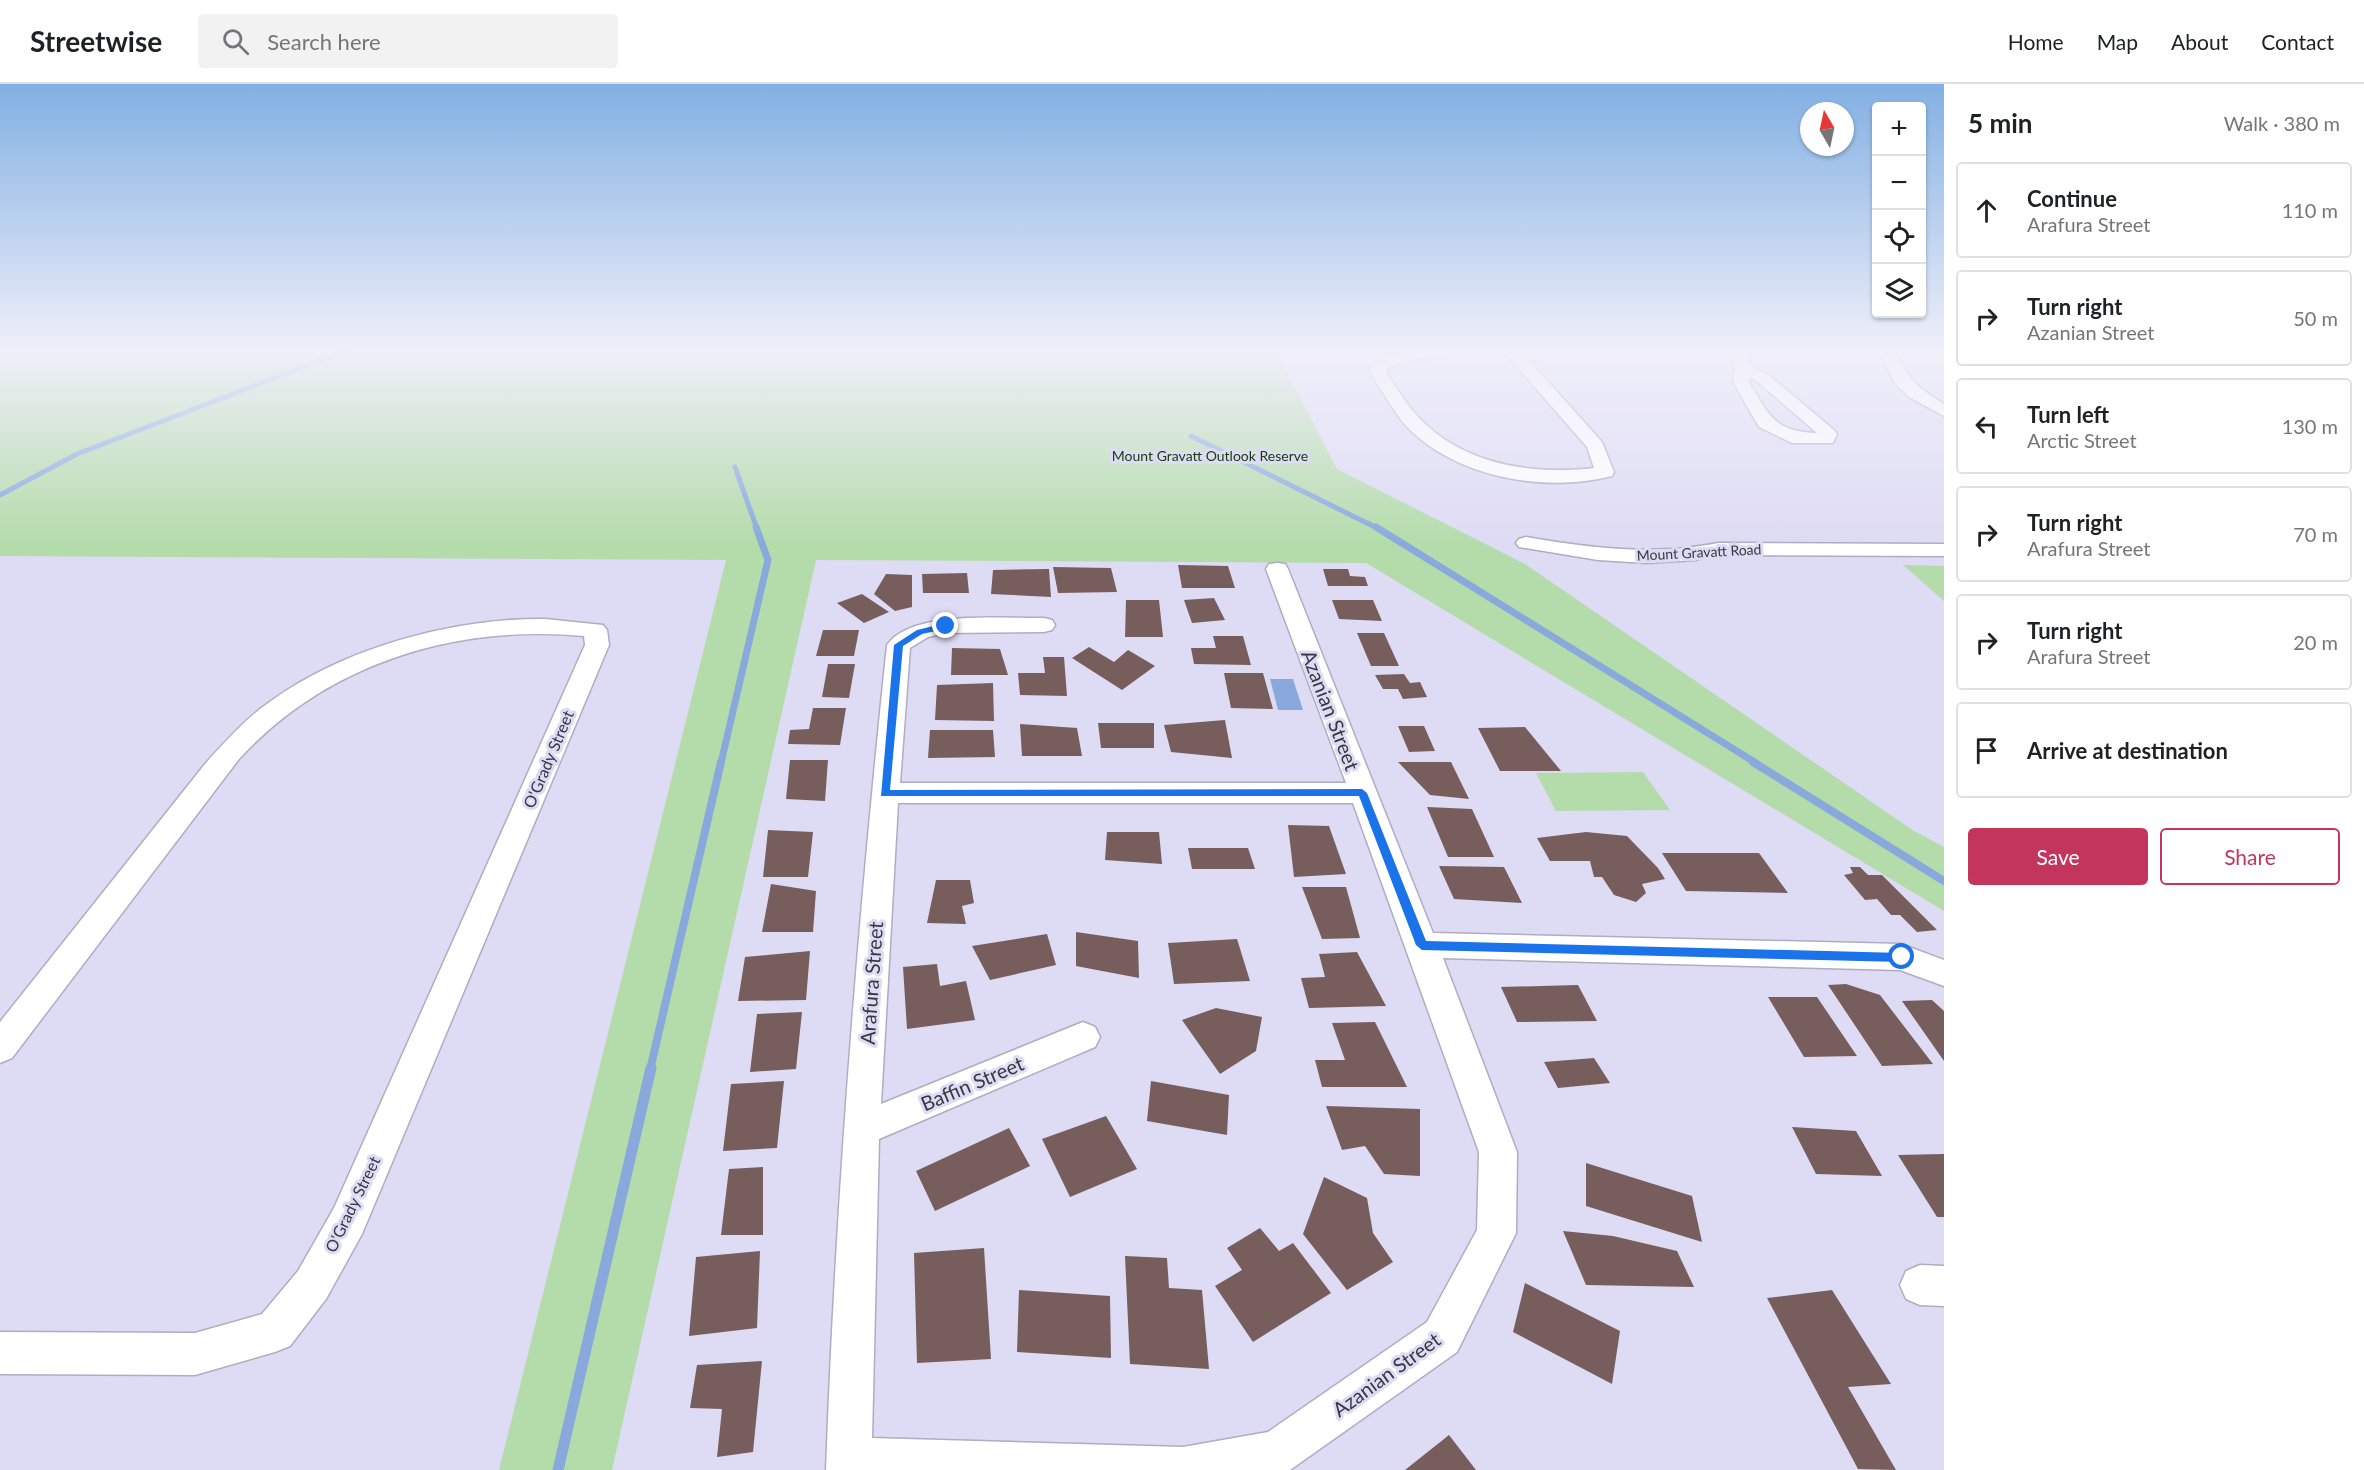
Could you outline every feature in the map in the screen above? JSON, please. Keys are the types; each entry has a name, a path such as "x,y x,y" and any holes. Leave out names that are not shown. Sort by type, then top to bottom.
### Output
{"street":[{"path":"1406,414 1414,425 1445,449 1489,468 1527,475 1579,477 1605,472 1596,446 1567,414"},
{"path":"1760,414 1765,423 1792,438 1827,439 1828,434 1804,414"},
{"name":"Mount Gravatt Road","path":"1526,543 1578,552 1626,556 1697,555 1718,549 1944,550"},
{"name":"Azanian Street","path":"849,1465 1183,1470 1276,1453 1442,1337 1496,1233 1498,1152 1422,945 1277,569"},
{"name":"Arafura Street","path":"849,1465 860,1130 884,793 898,645 920,632 946,626 1044,625"},
{"name":"O'Grady Street","path":"0,1048 224,759 279,707 321,681 376,658 437,639 494,627 568,627 595,630 597,645 348,1221 312,1285 275,1331 195,1354 0,1353"},
{"path":"884,793 1362,793"},
{"path":"1422,945 1902,957 1944,974"},
{"name":"Baffin Street","path":"860,1130 1083,1037"}],"green space":[{"name":"Mount Gravatt Outlook Reserve","path":"0,414 1308,414 1337,469 1525,564 1914,831 1944,847 1944,911 1366,563 816,560 612,1470 499,1470 726,560 0,556"},
{"path":"1903,565 1944,566 1944,601"},
{"path":"1643,772 1670,810 1556,811 1536,773"}],"water":[{"path":"1270,679 1293,679 1303,710 1278,710"}],"building":[{"path":"1178,565 1228,566 1235,588 1182,588"},
{"path":"1053,567 1111,568 1117,592 1058,593"},
{"path":"1049,569 1051,597 991,594 993,570"},
{"path":"1323,569 1348,569 1350,576 1365,577 1368,586 1328,586"},
{"path":"967,573 969,593 923,593 922,574"},
{"path":"886,574 912,575 912,607 895,611 874,594"},
{"path":"862,594 889,612 864,623 837,603"},
{"path":"1214,598 1225,620 1192,623 1184,600"},
{"path":"1126,600 1159,600 1163,637 1125,637"},
{"path":"1332,600 1373,600 1382,621 1339,619"},
{"path":"823,630 859,630 854,656 816,656"},
{"path":"1357,633 1384,633 1399,666 1371,666"},
{"path":"1213,636 1243,636 1251,665 1194,664 1191,648 1216,648"},
{"path":"1089,647 1114,662 1128,650 1155,666 1122,690 1072,658"},
{"path":"952,648 1000,649 1008,675 951,675"},
{"path":"1043,657 1064,657 1067,696 1020,695 1018,673 1045,673"},
{"path":"828,664 855,664 849,698 822,697"},
{"path":"1224,673 1263,673 1273,709 1231,708"},
{"path":"1404,674 1410,683 1420,682 1427,697 1403,699 1398,689 1383,689 1375,675"},
{"path":"993,683 994,721 935,720 937,685"},
{"path":"813,708 846,708 840,745 788,744 790,730 809,729"},
{"path":"1225,720 1232,758 1171,752 1164,725"},
{"path":"1098,723 1154,723 1154,748 1101,748"},
{"path":"1020,724 1077,728 1082,756 1022,756"},
{"path":"1398,726 1424,726 1435,751 1409,752"},
{"path":"1525,727 1561,771 1500,771 1478,728"},
{"path":"930,730 993,730 995,757 928,758"},
{"path":"790,760 828,760 825,801 786,799"},
{"path":"1398,762 1451,762 1469,799 1430,795"},
{"path":"1427,807 1472,809 1494,857 1448,857"},
{"path":"1288,825 1329,826 1346,874 1294,877"},
{"path":"768,830 813,832 808,877 763,877"},
{"path":"1107,832 1159,832 1162,864 1105,860"},
{"path":"1586,832 1627,836 1658,868 1665,879 1642,884 1646,893 1636,902 1614,895 1602,877 1594,877 1590,861 1550,861 1537,838"},
{"path":"1188,848 1248,848 1255,869 1192,869"},
{"path":"1662,853 1759,853 1788,893 1686,891"},
{"path":"1439,866 1504,867 1522,903 1454,899"},
{"path":"1850,867 1860,867 1868,875 1882,875 1937,930 1917,932 1900,915 1891,915 1877,899 1865,900 1844,875 1853,873"},
{"path":"936,880 970,880 974,903 962,906 966,924 927,923"},
{"path":"771,884 816,891 813,932 762,932"},
{"path":"1302,887 1346,887 1360,938 1322,939"},
{"path":"1076,932 1138,941 1139,978 1076,966"},
{"path":"1047,934 1056,965 990,980 972,946"},
{"path":"1237,939 1250,981 1174,984 1168,943"},
{"path":"810,951 806,1000 738,1001 745,957"},
{"path":"1357,952 1386,1006 1309,1008 1301,978 1325,977 1319,954"},
{"path":"937,964 940,986 966,981 975,1020 907,1029 903,967"},
{"path":"1846,984 1880,995 1933,1064 1882,1066 1828,985"},
{"path":"1578,985 1597,1021 1517,1022 1501,987"},
{"path":"1768,997 1817,997 1857,1056 1804,1057"},
{"path":"1932,1000 1944,1011 1944,1061 1902,1001"},
{"path":"1216,1008 1262,1017 1256,1051 1220,1074 1182,1020"},
{"path":"802,1012 796,1069 750,1072 757,1014"},
{"path":"1375,1022 1407,1087 1322,1087 1315,1060 1345,1060 1332,1023"},
{"path":"1594,1058 1610,1083 1558,1088 1544,1062"},
{"path":"784,1081 777,1148 723,1151 731,1084"},
{"path":"1151,1081 1229,1095 1227,1135 1147,1121"},
{"path":"1326,1106 1420,1109 1420,1176 1384,1174 1365,1146 1342,1150"},
{"path":"1106,1116 1137,1169 1070,1197 1042,1139"},
{"path":"1792,1127 1856,1131 1882,1176 1816,1174"},
{"path":"1009,1128 1030,1166 935,1211 916,1171"},
{"path":"1944,1154 1944,1217 1937,1217 1898,1155"},
{"path":"1586,1163 1692,1196 1702,1242 1586,1206"},
{"path":"763,1167 763,1235 721,1235 729,1169"},
{"path":"1324,1177 1367,1198 1373,1233 1393,1262 1347,1290 1303,1234"},
{"path":"1260,1228 1279,1251 1293,1243 1331,1293 1253,1342 1215,1286 1242,1270 1227,1248"},
{"path":"1563,1231 1613,1236 1677,1251 1694,1287 1586,1285"},
{"path":"984,1248 991,1359 917,1363 914,1253"},
{"path":"760,1251 757,1328 689,1336 696,1257"},
{"path":"1125,1256 1167,1258 1169,1288 1202,1290 1209,1369 1130,1364"},
{"path":"1525,1283 1620,1331 1612,1384 1513,1332"},
{"path":"1019,1290 1110,1296 1111,1358 1017,1352"},
{"path":"1832,1290 1891,1384 1848,1387 1896,1470 1858,1469 1767,1298"},
{"path":"762,1361 753,1452 717,1457 722,1409 690,1408 697,1365"},
{"path":"1449,1435 1476,1470 1405,1470"}],"waterway":[{"path":"0,495 77,454 182,414"},
{"path":"1191,436 1379,529"},
{"path":"735,467 757,529"},
{"path":"721,763 768,560 756,527"},
{"path":"1376,527 1756,763"},
{"path":"650,1070 721,762"},
{"path":"1753,762 1944,881"},
{"path":"558,1470 651,1068"}],"route":[{"path":"946,626 920,632 898,645 884,793 1362,793 1422,945 1902,957"}]}
